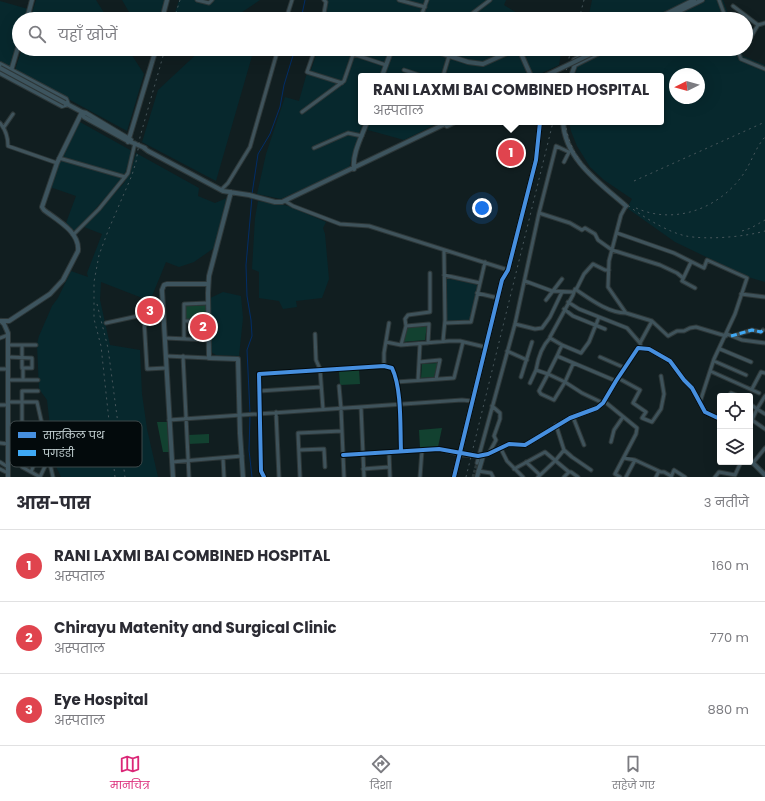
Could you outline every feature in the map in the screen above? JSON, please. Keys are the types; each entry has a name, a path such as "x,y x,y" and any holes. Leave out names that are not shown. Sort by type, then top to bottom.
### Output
{"street":[{"path":"29,12 32,0"},
{"path":"165,12 169,0"},
{"path":"197,0 209,3 212,0"},
{"path":"288,12 292,0"},
{"path":"324,0 326,2 324,12"},
{"path":"399,0 425,7"},
{"path":"422,12 427,0"},
{"path":"474,12 490,0"},
{"path":"677,12 702,0"},
{"path":"693,3 707,0"},
{"path":"719,0 723,12"},
{"path":"733,6 741,12"},
{"path":"753,21 758,25"},
{"path":"753,33 758,25 765,23"},
{"path":"8,77 15,56"},
{"path":"127,139 152,56"},
{"path":"221,190 228,183 250,147 276,56"},
{"path":"313,56 307,72 342,83"},
{"path":"302,112 344,81 352,56"},
{"path":"359,56 386,65"},
{"path":"383,73 389,56"},
{"path":"444,73 449,56 476,64 483,64 502,56"},
{"path":"521,56 530,73"},
{"path":"572,73 574,60 581,56"},
{"path":"552,73 587,56"},
{"path":"574,65 593,56"},
{"path":"740,56 741,59 765,69"},
{"path":"0,64 66,99 67,104"},
{"path":"0,68 82,112 84,117 221,190 275,202 285,201 443,125"},
{"path":"404,70 413,73"},
{"path":"0,73 62,106 67,104"},
{"path":"0,321 9,321 13,319 50,294 63,280 78,251 79,246 66,226 42,207 59,158 82,112"},
{"path":"4,127 13,114"},
{"path":"0,123 4,127 8,136 8,146 57,163"},
{"path":"354,169 353,164 366,125"},
{"path":"434,130 435,126 437,125"},
{"path":"434,130 448,125"},
{"path":"454,477 502,280 508,270 536,160 541,125"},
{"path":"564,125 566,137 577,160 584,169 626,206 621,215 612,250 608,287 626,313"},
{"path":"314,148 348,133 362,136"},
{"path":"73,235 99,209 128,173 134,143"},
{"path":"477,477 480,456 492,406 515,324 539,213 556,146 569,152 564,162"},
{"path":"59,158 125,177"},
{"path":"209,358 209,276 231,192"},
{"path":"285,201 293,206 340,224 369,226 508,270"},
{"path":"539,213 582,230 585,228 595,234 598,240 612,250 660,265 677,273 683,278 682,281 695,288"},
{"path":"617,233 668,250 704,268 707,260 747,278 735,314 710,371 700,402"},
{"path":"443,341 445,323 444,250"},
{"path":"445,323 471,322 485,262"},
{"path":"683,278 691,262"},
{"path":"550,336 584,274 593,264 605,270 609,270"},
{"path":"400,346 406,326 405,319 408,315 430,312 430,273"},
{"path":"444,275 480,283"},
{"path":"546,300 562,279"},
{"path":"525,281 552,291 575,291 599,305 620,313 626,313 652,321 668,336 677,331 684,331 696,327 742,340 765,343"},
{"path":"172,477 162,290 164,285 167,284 208,284"},
{"path":"515,324 542,328 550,317 562,292"},
{"path":"478,293 498,298"},
{"path":"741,294 765,298"},
{"path":"143,302 147,369 166,368"},
{"path":"568,302 579,309 627,328 640,343 641,348"},
{"path":"184,339 184,304 208,303"},
{"path":"564,309 573,316 605,329"},
{"path":"106,323 144,315 164,314"},
{"path":"530,383 536,370 539,355 544,344 550,338 581,353 589,342 599,317"},
{"path":"0,321 4,324 8,335 8,475"},
{"path":"184,321 208,321"},
{"path":"640,343 652,321"},
{"path":"384,366 389,323"},
{"path":"406,326 429,324 428,343"},
{"path":"731,336 752,330 761,332 763,330"},
{"path":"315,334 316,360 320,369 323,409"},
{"path":"0,338 8,335"},
{"path":"165,338 209,340"},
{"path":"386,342 400,346 443,341 463,342 485,347"},
{"path":"396,382 454,378 463,342"},
{"path":"522,377 532,342"},
{"path":"418,380 420,344"},
{"path":"8,345 36,345"},
{"path":"22,345 23,380"},
{"path":"562,345 540,391 542,394 554,400 574,364"},
{"path":"343,455 439,449 459,454 480,456 509,444 524,445 556,425 597,408 603,402 638,348 654,352 670,361 692,388 705,412 717,418"},
{"path":"720,349 751,362"},
{"path":"507,352 527,360"},
{"path":"166,356 238,358 243,477"},
{"path":"183,356 189,477"},
{"path":"556,356 617,379 640,390 633,403 646,412 642,418 652,422 661,409 664,394 661,376"},
{"path":"8,357 32,358 32,368 23,368"},
{"path":"600,357 625,368"},
{"path":"419,362 440,360 436,379"},
{"path":"714,361 746,375"},
{"path":"264,477 261,471 259,374 384,366 392,368 395,374 399,404 401,451"},
{"path":"0,369 8,369"},
{"path":"536,370 565,382 582,393 603,402 636,428 636,434 615,474 620,477"},
{"path":"710,371 759,393"},
{"path":"752,389 761,372 765,373"},
{"path":"8,380 38,380"},
{"path":"338,386 341,408 344,477"},
{"path":"259,391 322,387"},
{"path":"22,421 22,391 38,391"},
{"path":"753,418 765,396"},
{"path":"169,420 462,400 472,401"},
{"path":"0,405 8,403 37,402 41,421"},
{"path":"489,453 496,440 494,436 500,419 500,413 492,406"},
{"path":"753,406 765,414"},
{"path":"361,407 364,477"},
{"path":"276,412 279,477"},
{"path":"573,417 584,445"},
{"path":"611,442 614,430 623,417"},
{"path":"753,423 765,429"},
{"path":"556,425 564,450 591,470"},
{"path":"300,477 298,432 342,431"},
{"path":"0,443 8,444"},
{"path":"500,447 507,461 523,477"},
{"path":"753,459 765,448"},
{"path":"299,450 324,450 325,467"},
{"path":"420,477 422,450"},
{"path":"526,462 539,476 564,450"},
{"path":"389,452 390,477"},
{"path":"514,469 545,452 568,472 571,472 578,477"},
{"path":"172,462 242,456"},
{"path":"477,463 480,456"},
{"path":"223,458 224,477"},
{"path":"624,458 635,460 664,472 671,477 674,470 685,477"},
{"path":"626,477 635,460"},
{"path":"0,462 8,467"},
{"path":"753,463 765,475"},
{"path":"716,477 719,472 735,476 740,465"},
{"path":"22,467 40,477 45,467"},
{"path":"31,472 33,467"},
{"path":"51,467 54,477"},
{"path":"363,469 389,467"},
{"path":"0,468 8,475"},
{"path":"478,471 491,473 493,477"},
{"path":"656,477 659,471"},
{"path":"564,477 568,472"}],"shaded area":[{"path":"36,0 96,0 104,12 32,12"},
{"path":"122,0 166,0 162,12 129,12"},
{"path":"179,0 260,0 242,12 175,12"},
{"path":"326,0 506,0 504,5 516,12 323,12"},
{"path":"592,0 723,0 727,12 589,12"},
{"path":"0,1 28,9 27,12 12,12 12,56 14,56 10,68 0,62"},
{"path":"20,56 132,56 144,74 127,131 15,70"},
{"path":"194,56 252,56 216,181 142,142 158,90"},
{"path":"316,56 561,56 559,65 542,73 358,73 358,125 435,125 404,140 368,130 360,130 349,168 281,199 257,194 266,154 285,97 299,101 306,76 311,70"},
{"path":"579,56 743,56 765,65 765,282 748,277 675,242 627,208 632,199 604,180 590,167 577,146 570,125 664,125 664,73 576,73"},
{"path":"80,122 132,151 126,171 121,180 75,232 66,223 76,196 50,187 58,165"},
{"path":"136,153 199,188 198,196 215,203 227,198 214,248 194,262 179,267 166,262 150,301 101,282 100,300 110,345 140,350 142,394 147,429 158,477 61,477 56,467 142,467 142,421 49,421 47,400 39,389 37,344 52,306 58,298 71,271 88,277 87,273 102,234 84,227 124,183 131,170"},
{"path":"258,201 289,206 326,222 323,228 325,234 329,279 322,298 296,301 297,307 283,309 279,301 259,298 259,272 252,269 255,218"},
{"path":"446,278 478,285 469,321 447,321"},
{"path":"223,292 241,296 243,318 239,356 216,355 211,352 210,298"}],"green space":[{"path":"206,305 206,319 185,319 185,306"},
{"path":"427,325 425,340 402,342 406,327"},
{"path":"438,363 434,377 421,378 422,364"},
{"path":"359,370 360,384 340,385 339,371"},
{"path":"157,422 167,422 169,452 163,452"},
{"path":"442,428 438,447 420,448 419,430"},
{"path":"209,434 209,443 188,444 188,435"}],"waterway":[{"path":"302,12 305,0"},
{"path":"252,194 258,154 270,134 280,107 284,85 293,56"},
{"path":"250,413 247,350 252,336 247,296 246,265 252,197"},
{"path":"250,416 249,450 252,477"}],"tunnel":[{"path":"473,477 477,463"}],"railway":[{"path":"176,12 180,0"},
{"path":"581,12 584,0"},
{"path":"109,421 101,346 94,319 94,282 99,255 136,162 140,137 163,56"},
{"path":"566,73 569,56"},
{"path":"634,181 765,122"},
{"path":"466,477 552,125"},
{"path":"566,125 568,137 572,146 579,159 588,170 627,205 658,225 686,236 704,238 736,236 765,231"},
{"path":"636,208 650,213 665,215 694,211 708,205 732,188 742,176 758,146 765,137"},
{"path":"742,231 765,220"},
{"path":"97,304 108,348 118,421"},
{"path":"114,467 115,477"},
{"path":"124,467 125,477"}],"marked path":[{"path":"731,336 752,330 761,332 763,330"}],"cycle path":[{"path":"454,477 502,280 508,270 536,160 540,125"},
{"path":"343,455 439,449 478,456 488,454 509,444 525,445 570,418 597,408 603,403 638,348 649,349 670,361 692,388 705,412 717,418"},
{"path":"264,477 261,471 259,374 384,366 392,368 399,397 401,451"}],"place":[{"name":"RANI LAXMI BAI COMBINED HOSPITAL","path":"511,153"},
{"name":"Eye Hospital","path":"150,311"},
{"name":"Chirayu Matenity and Surgical Clinic","path":"203,327"}]}
